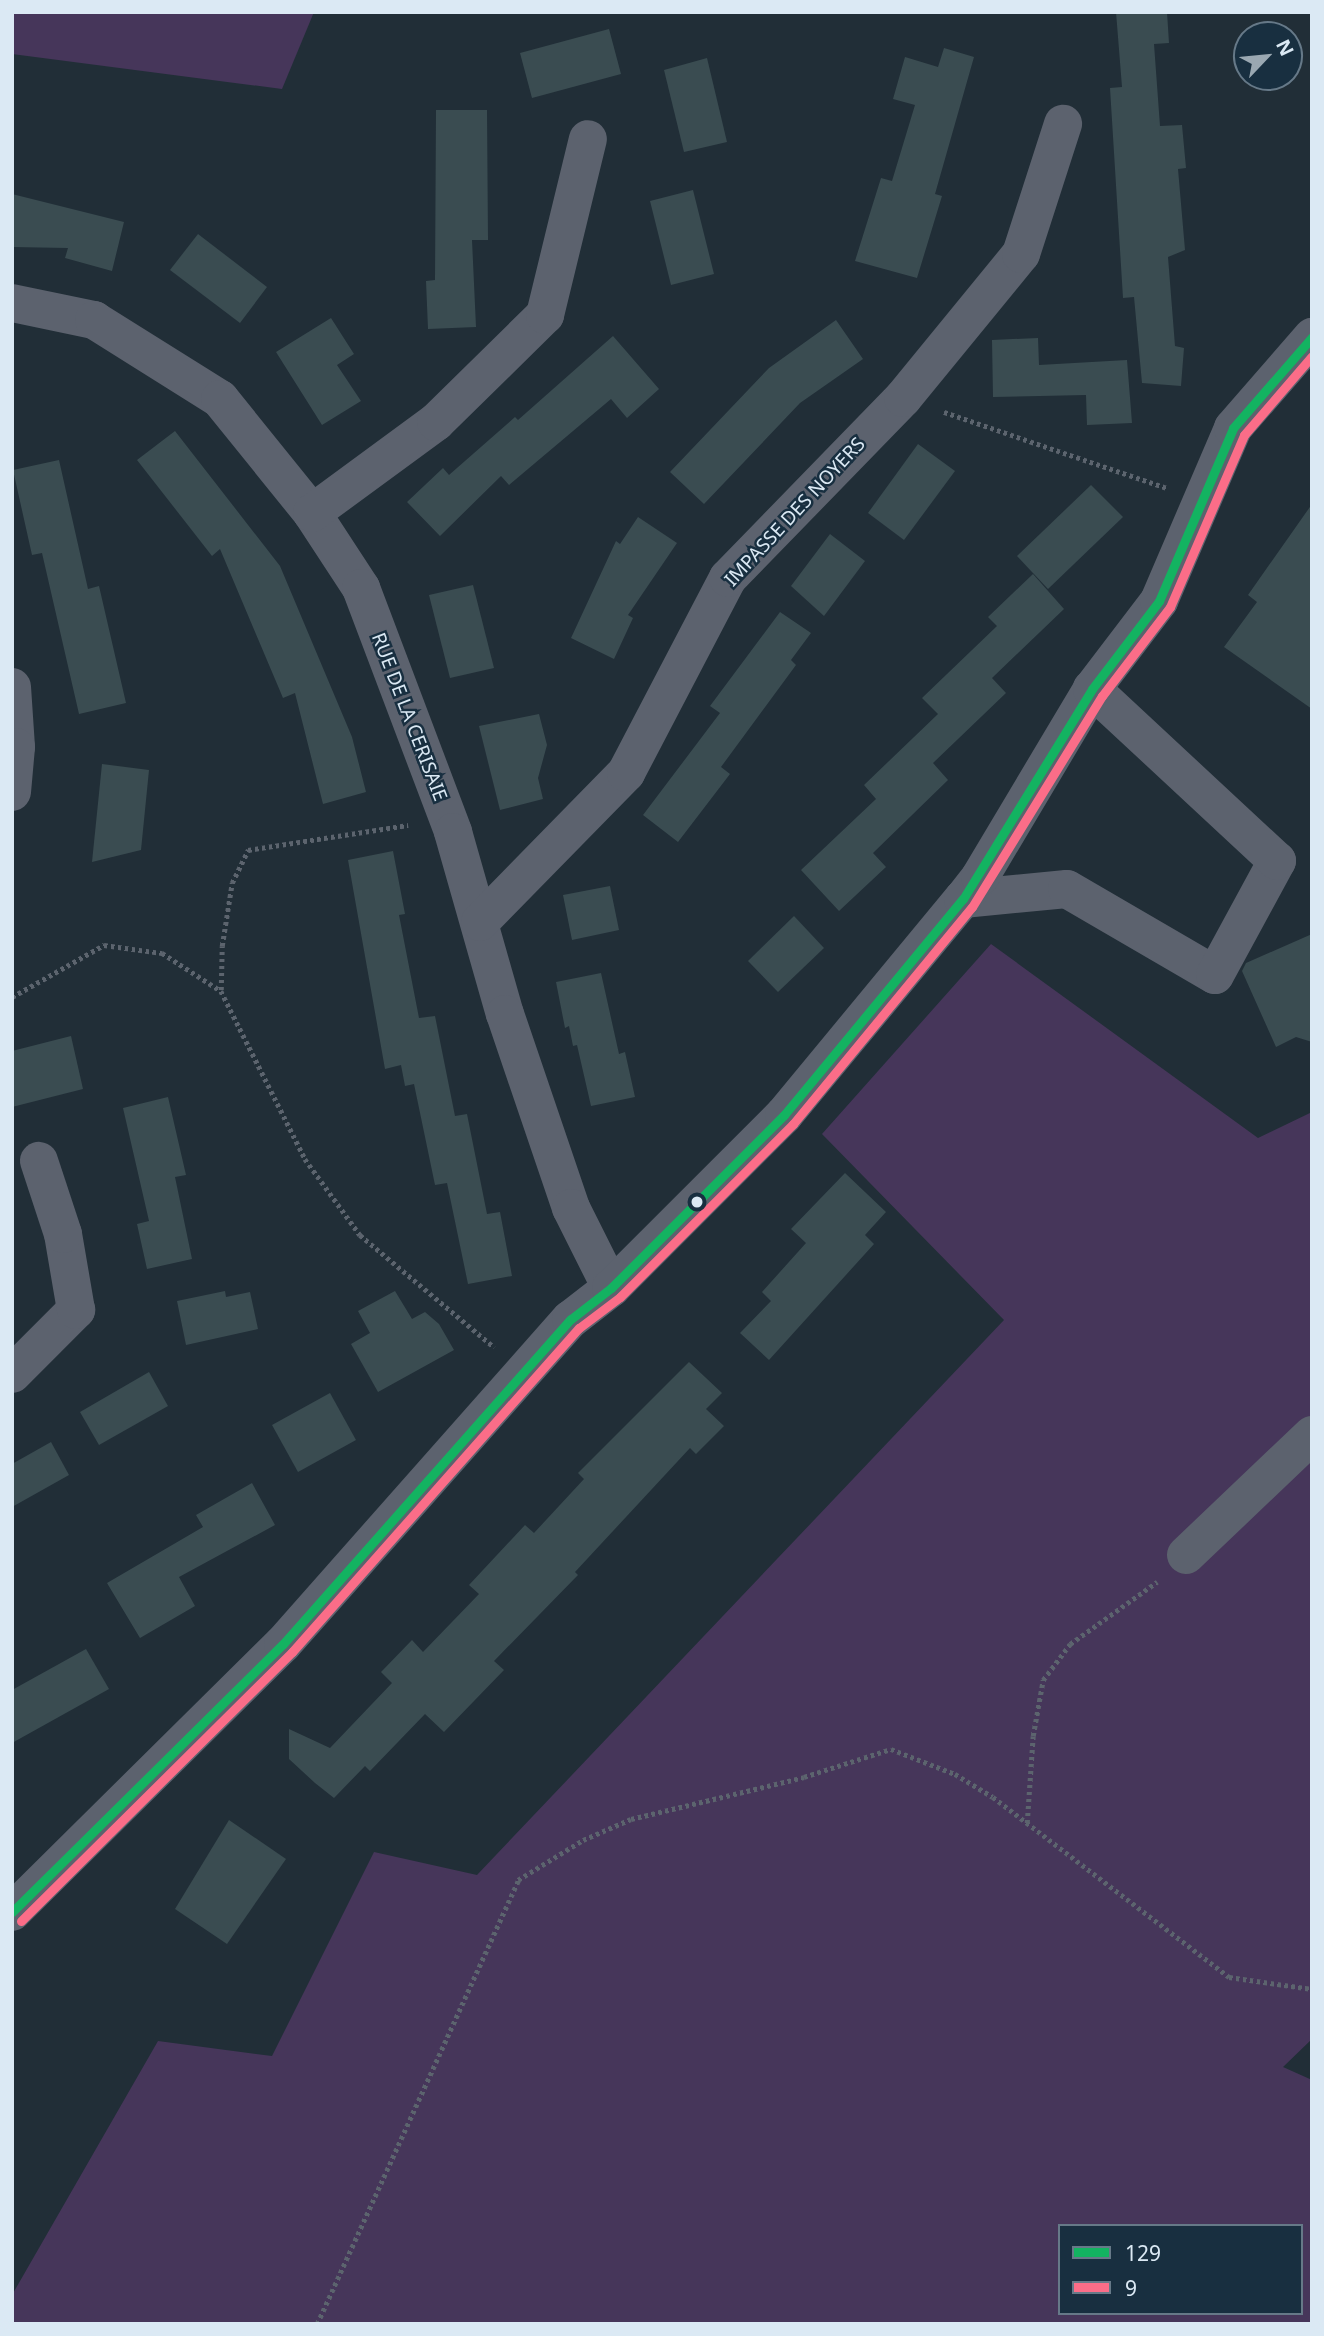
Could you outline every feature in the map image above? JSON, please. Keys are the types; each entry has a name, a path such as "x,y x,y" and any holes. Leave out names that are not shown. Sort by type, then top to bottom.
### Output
{"street":[{"name":"IMPASSE DES NOYERS","path":"480,922 626,773 727,578 903,398 1021,254 1063,124"},
{"path":"312,513 436,422 545,315 588,139"},
{"name":"RUE DE LA CERISAIE","path":"12,303 94,320 220,399 312,513 361,588 453,832 505,1014 571,1208 611,1288"},
{"path":"12,1912 283,1644 571,1319 611,1288 784,1115 980,877 1091,689 1159,601 1233,428 1312,337"},
{"path":"12,687 16,747 12,792"},
{"path":"962,899 1067,889 1216,975 1277,860 1091,689"},
{"path":"12,1374 76,1310 63,1234 39,1161"},
{"path":"1186,1555 1312,1435"}],"path":[{"path":"903,398 1155,480 1199,508"},
{"path":"453,832 412,824 248,850 233,883 222,946 221,991 305,1159 360,1235 524,1372"},
{"path":"12,997 103,946 162,953 221,991"},
{"path":"1027,1823 1033,1736 1043,1680 1070,1644 1133,1602 1186,1555"},
{"path":"317,2324 518,1880 583,1840 631,1819 804,1777 891,1749 955,1774 1027,1823 1229,1977 1312,1989"}],"shaded area":[{"path":"12,12 314,12 282,89 12,54"},
{"path":"991,944 1258,1138 1312,1112 1312,2039 1283,2067 1312,2080 1312,2324 12,2324 12,2295 158,2041 272,2056 374,1852 477,1875 1004,1320 822,1134"}],"building":[{"path":"1116,12 1167,12 1169,43 1154,44 1160,126 1182,125 1186,168 1178,169 1185,250 1168,257 1175,346 1184,348 1181,386 1142,383 1134,297 1123,298 1110,88 1122,87"},
{"path":"609,29 621,74 532,98 520,53"},
{"path":"944,48 974,57 935,194 942,196 917,278 855,261 881,178 892,181 915,105 893,99 905,57 938,67"},
{"path":"707,58 727,142 684,152 664,70"},
{"path":"436,110 487,110 488,240 472,240 476,327 428,329 426,281 435,280"},
{"path":"693,190 714,274 671,285 650,201"},
{"path":"12,194 124,222 112,271 65,258 68,248 12,247"},
{"path":"198,234 267,287 240,323 170,270"},
{"path":"331,318 354,354 337,365 361,401 322,425 276,352"},
{"path":"836,320 863,359 800,403 704,504 670,472 769,368"},
{"path":"613,336 659,389 627,418 611,399 509,485 501,476 440,536 407,502 443,468 449,475 515,417 518,420"},
{"path":"1038,338 1039,365 1127,360 1132,423 1087,425 1086,395 993,397 992,340"},
{"path":"175,431 280,566 352,737 366,792 323,804 295,693 283,698 220,549 212,556 137,460"},
{"path":"918,444 955,471 904,540 868,513"},
{"path":"59,460 88,589 99,586 126,703 79,714 42,553 32,555 13,470"},
{"path":"1091,485 1123,517 1048,589 1017,556"},
{"path":"1312,504 1312,709 1224,647 1257,602 1248,595"},
{"path":"638,517 677,543 628,615 633,618 614,659 571,638 616,541 620,544"},
{"path":"830,534 865,561 824,616 791,586"},
{"path":"1033,574 1064,609 992,678 1006,693 933,763 948,780 873,853 886,867 839,911 801,870 876,799 864,785 938,714 922,698 997,626 988,617"},
{"path":"473,585 494,668 450,678 429,595"},
{"path":"780,612 811,633 791,660 796,665 721,767 730,774 678,842 643,815 720,713 710,706"},
{"path":"539,714 547,745 538,778 543,799 500,810 479,726"},
{"path":"102,764 149,770 141,850 92,862"},
{"path":"393,851 405,914 399,915 419,1018 435,1016 455,1116 467,1114 487,1214 500,1212 512,1276 468,1284 447,1183 435,1185 414,1084 405,1086 401,1065 385,1069 348,860"},
{"path":"610,886 619,930 572,940 563,895"},
{"path":"794,916 824,948 778,992 748,961"},
{"path":"1312,934 1312,1042 1296,1037 1276,1047 1242,971 1246,963"},
{"path":"601,973 619,1054 625,1052 635,1097 591,1106 577,1045 573,1046 569,1026 565,1028 556,982"},
{"path":"71,1036 83,1089 12,1107 12,1051"},
{"path":"168,1097 186,1175 175,1177 192,1259 147,1269 137,1224 149,1221 123,1108"},
{"path":"845,1173 886,1212 865,1235 874,1244 769,1360 740,1333 771,1301 762,1292 806,1243 791,1229"},
{"path":"225,1291 226,1297 250,1292 258,1329 186,1345 177,1301"},
{"path":"395,1291 412,1319 425,1312 439,1324 454,1350 378,1392 351,1344 370,1333 358,1311"},
{"path":"689,1362 722,1393 706,1409 724,1426 696,1454 690,1448 575,1572 578,1575 494,1661 504,1670 444,1732 425,1714 370,1771 365,1766 334,1798 289,1759 289,1729 330,1748 392,1683 381,1672 412,1640 423,1652 479,1594 469,1585 525,1525 534,1533 584,1479 578,1473"},
{"path":"149,1372 168,1406 99,1445 80,1412"},
{"path":"330,1393 356,1440 298,1472 272,1425"},
{"path":"51,1442 69,1475 12,1507 12,1464"},
{"path":"252,1483 275,1525 179,1577 195,1606 140,1638 107,1583 203,1527 196,1515"},
{"path":"86,1649 109,1689 12,1743 12,1690"},
{"path":"229,1820 286,1859 227,1944 175,1909"}],"transit line":[{"name":"129","path":"12,1912 283,1644 571,1319 611,1288 784,1115 963,899 1092,689 1159,601 1233,428 1312,337"},
{"name":"9","path":"21,1921 292,1652 579,1328 620,1297 793,1124 972,907 1102,696 1170,607 1244,435 1312,356"}]}
